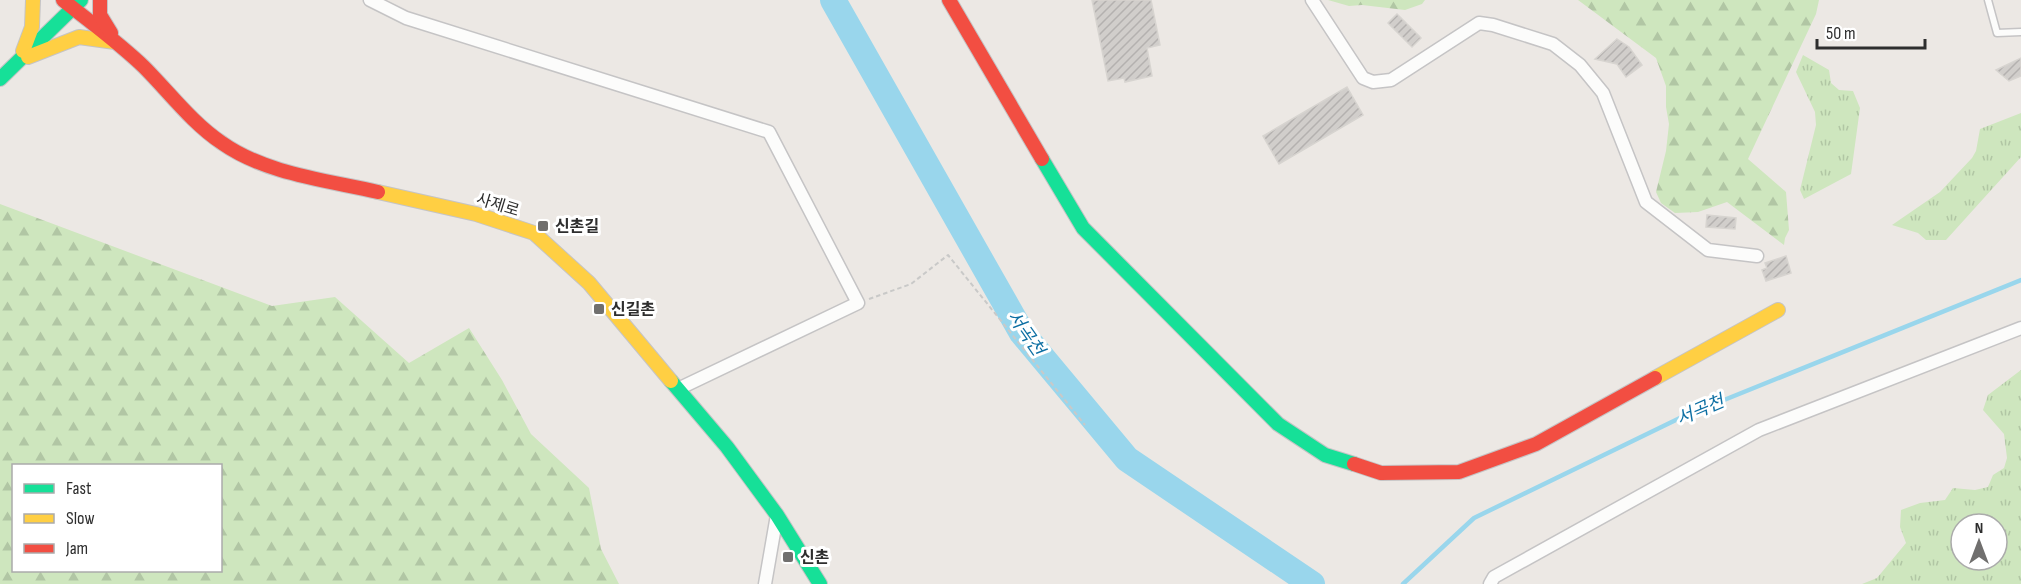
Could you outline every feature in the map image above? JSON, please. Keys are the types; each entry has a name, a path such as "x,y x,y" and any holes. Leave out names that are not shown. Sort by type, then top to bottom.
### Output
{"street":[{"path":"16,62 32,35 33,0"},
{"path":"100,0 100,15 116,42"},
{"path":"370,0 406,18 769,132 858,303 678,389"},
{"path":"949,0 1083,228 1278,424 1326,455 1382,472 1460,472 1536,444 1778,310"},
{"path":"1312,0 1363,78 1373,82 1391,80 1479,23 1493,25 1553,44 1580,65 1603,93 1646,202 1708,250 1757,256"},
{"path":"0,79 73,3"},
{"name":"사제로","path":"73,3 142,65 201,126 223,144 259,162 293,173 476,214 534,233 589,283 727,447 777,515 820,584"},
{"path":"16,62 80,37 116,42"},
{"path":"1490,584 1494,577 1759,430 2021,327"},
{"path":"765,584 777,515"}],"lane":[{"path":"1988,0 1997,33 2021,32"}],"path":[{"path":"858,303 911,284 948,255 1085,425"}],"green space":[{"path":"1328,0 1425,0 1422,4 1405,10 1362,5 1349,6"},
{"path":"1578,0 1819,0 1816,14 1748,159 1786,192 1789,230 1784,245 1727,202 1698,212 1675,213 1661,203 1656,192 1666,151 1669,124 1666,86 1656,58"},
{"path":"1803,55 1829,70 1831,83 1839,90 1853,91 1860,108 1851,174 1804,199 1800,190 1816,125 1815,112 1796,72"},
{"path":"2021,113 2021,157 1946,240 1926,240 1918,233 1892,225 1940,192 1972,158 1976,151 1980,129"},
{"path":"0,204 272,306 335,297 409,363 469,328 502,380 531,434 589,488 601,549 619,584 0,584"},
{"path":"2021,370 2021,584 1862,584 1877,578 1906,543 1900,527 1901,510 1920,503 1945,500 1953,488 1975,490 1988,487 1993,475 2004,468 2007,458 2004,434 1983,410 1988,395"}],"building":[{"path":"1092,0 1151,0 1160,45 1147,48 1152,76 1125,82 1124,78 1108,81"},
{"path":"1397,14 1421,38 1412,47 1388,23"},
{"path":"1617,39 1629,47 1642,65 1626,77 1617,64 1595,59"},
{"path":"2021,58 2021,76 2009,81 1996,70"},
{"path":"1347,87 1363,115 1279,164 1263,136"},
{"path":"1707,215 1736,218 1735,229 1706,227"},
{"path":"1786,256 1791,273 1766,281 1762,270 1767,268 1765,263"}],"waterway":[{"name":"서곡천","path":"833,0 1022,333 1127,459 1312,584"},
{"name":"서곡천","path":"1403,584 1474,518 1682,417 2021,280"}],"traffic: fast":[{"path":"0,79 81,0"},
{"path":"1042,159 1083,228 1278,424 1325,455 1354,464"},
{"path":"671,381 727,447 777,515 820,584"}],"traffic: slow":[{"path":"23,51 32,27 33,0"},
{"path":"28,57 79,37 115,42"},
{"path":"378,192 476,214 534,233 589,283 671,381"},
{"path":"1655,378 1778,310"}],"traffic: jam":[{"path":"63,0 144,67 211,135 239,154 297,175 378,192"},
{"path":"100,0 100,15 111,33"},
{"path":"949,0 1042,159"},
{"path":"1354,464 1381,473 1459,472 1536,444 1655,378"}],"place":[{"name":"신촌길","path":"543,226"},
{"name":"신길촌","path":"599,309"},
{"name":"신촌","path":"788,557"}]}
